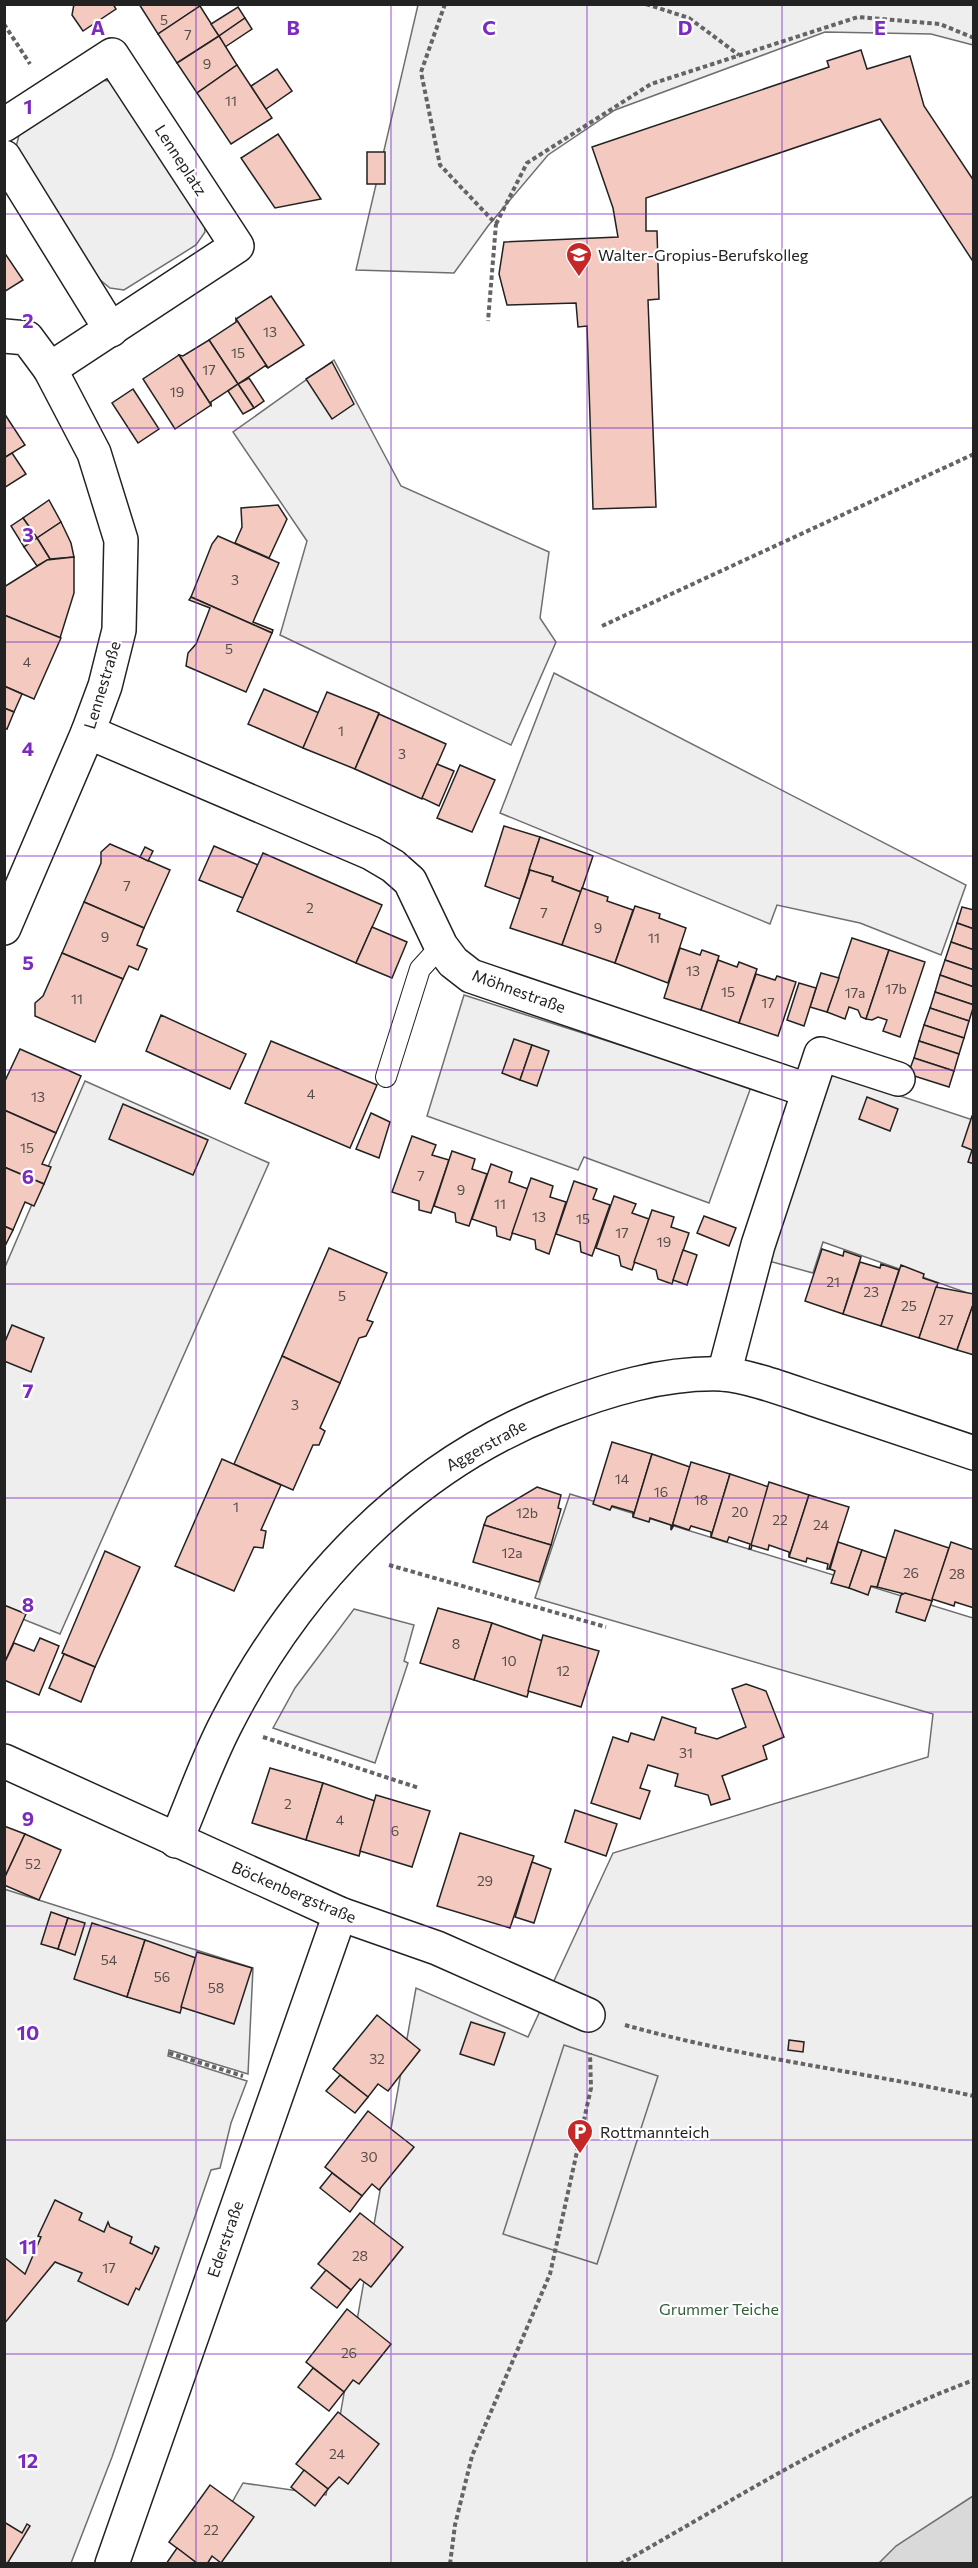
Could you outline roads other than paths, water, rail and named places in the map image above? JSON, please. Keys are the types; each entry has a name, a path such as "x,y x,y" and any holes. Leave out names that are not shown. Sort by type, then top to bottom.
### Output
{"street":[{"name":"Lenneplatz","path":"4,125 50,93 112,55 237,246 50,369"},
{"path":"4,157 111,330"},
{"name":"Lennestraße","path":"4,336 27,338 50,369 94,453 121,540 118,630 105,686 88,732 4,928"},
{"name":"Möhnestraße","path":"88,732 371,853 393,866 410,881 441,946 453,962 471,976 807,1090"},
{"path":"724,1374 758,1245 807,1090 821,1054 898,1079"},
{"name":"Aggerstraße","path":"176,1840 225,1725 283,1626 345,1553 382,1515 423,1482 514,1426 586,1398 660,1377 724,1374 786,1390 974,1454"},
{"name":"Böckenbergstraße","path":"4,1761 340,1914 437,1948 588,2015"},
{"name":"Ederstraße","path":"112,2564 340,1914"}],"lane":[{"path":"386,1077 420,969 441,946"}],"place":[{"name":"Walter-Gropius-Berufskolleg","path":"579,278"},
{"name":"Rottmannteich","path":"580,2155"}],"park label":[{"name":"Grummer Teiche","path":"719,2309"}]}
